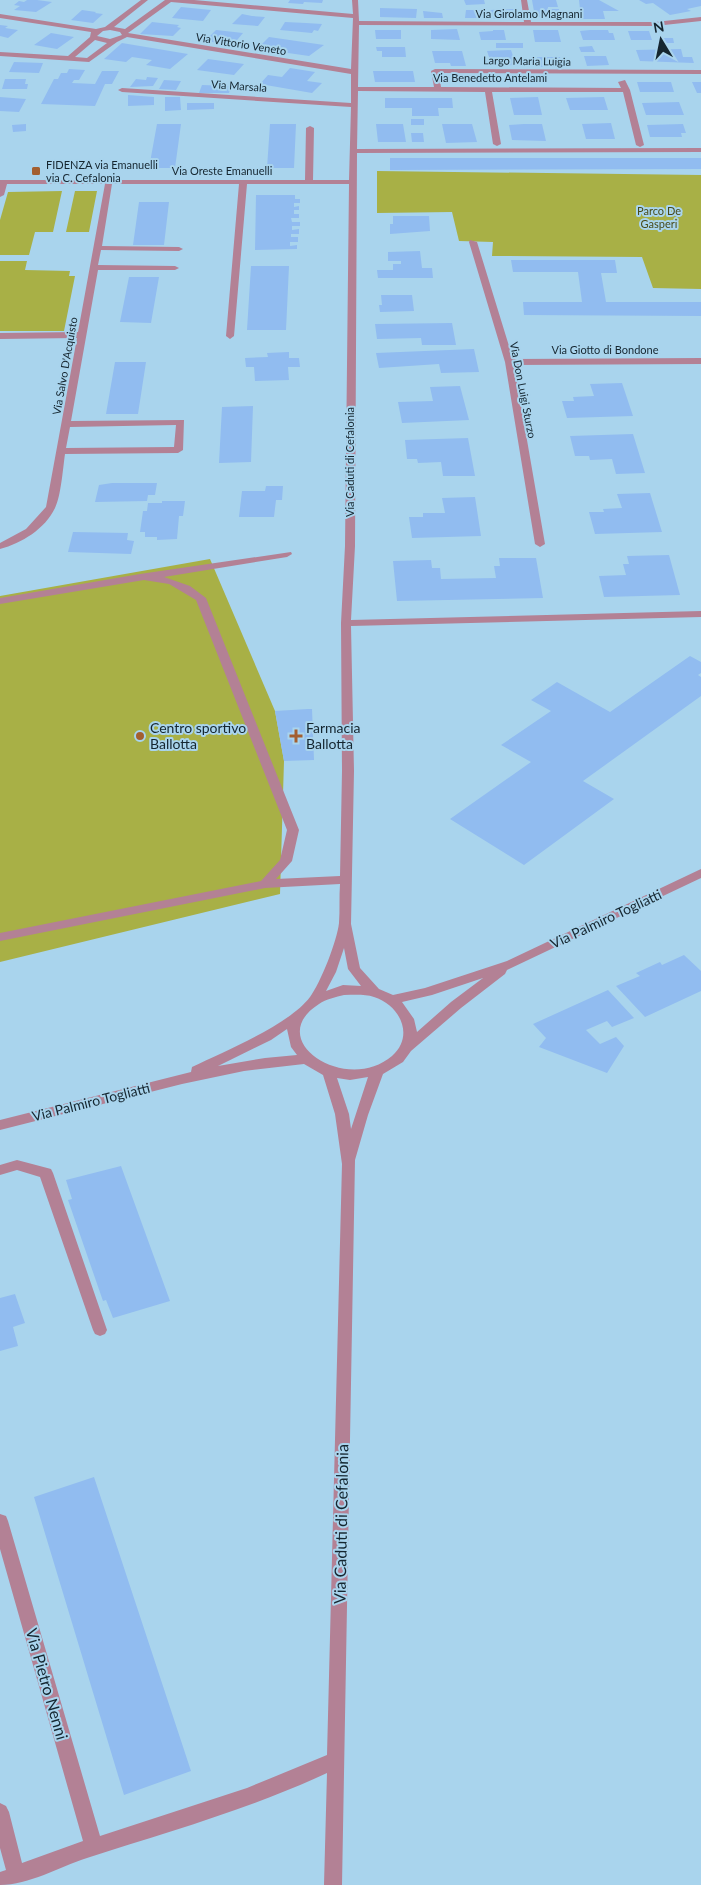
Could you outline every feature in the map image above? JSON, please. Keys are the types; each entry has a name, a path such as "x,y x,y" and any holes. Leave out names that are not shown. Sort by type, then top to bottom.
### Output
{"street":[{"path":"70,58 95,34 106,29 145,0"},
{"path":"0,54 89,60 170,0"},
{"name":"Via Girolamo Magnani","path":"170,0 356,19 528,24 655,24 701,19"},
{"name":"Via Caduti di Cefalonia","path":"355,0 350,546 346,623 348,771 345,924 354,970 374,992"},
{"path":"524,0 528,24"},
{"path":"0,16 95,34 104,41 114,41"},
{"name":"Via Vittorio Veneto","path":"106,29 119,29 125,34 354,72"},
{"name":"Largo Maria Luigia","path":"438,88 435,71 618,73"},
{"path":"640,144 626,90 618,73 701,72"},
{"name":"Via Benedetto Antelami","path":"354,89 626,90"},
{"path":"488,89 497,144"},
{"name":"Via Marsala","path":"122,90 354,105"},
{"path":"310,128 310,182"},
{"path":"353,151 701,150"},
{"path":"0,195 2,182"},
{"name":"Via Oreste Emanuelli","path":"2,182 353,182"},
{"name":"Via Salvo D'Acquisto","path":"0,546 18,540 40,523 51,507 109,182"},
{"path":"230,336 244,182"},
{"name":"Via Don Luigi Sturzo","path":"473,242 508,362 540,544"},
{"path":"97,248 179,249"},
{"path":"94,267 175,268"},
{"path":"0,336 82,335"},
{"name":"Via Giotto di Bondone","path":"508,362 701,361"},
{"path":"61,451 178,450 181,422 66,424"},
{"path":"0,601 287,554"},
{"path":"140,578 161,579 184,585 201,598 294,830 286,861 266,884"},
{"path":"346,623 701,614"},
{"name":"Via Palmiro Togliatti","path":"392,1000 427,992 511,964 701,873"},
{"path":"0,937 266,884 346,880"},
{"name":"Via Caduti di Cefalonia","path":"314,999 330,972 345,924"},
{"name":"Via Palmiro Togliatti","path":"0,1125 182,1078 272,1060 307,1060 329,1072 345,1074 377,1071 394,1062 456,1005 511,964"},
{"name":"Via Palmiro Togliatti","path":"182,1078 266,1037 298,1015 314,999 328,993 343,990 374,992 392,1000 403,1010 410,1022 411,1036 406,1049"},
{"path":"298,1015 294,1026 294,1038 298,1049 307,1060"},
{"name":"Via Caduti di Cefalonia","path":"349,1164 361,1115 377,1071"},
{"name":"Via Caduti di Cefalonia","path":"329,1072 342,1114 349,1164 335,1760 334,1885"},
{"path":"0,1170 17,1165 46,1173 100,1330"},
{"name":"Via Pietro Nenni","path":"0,1521 94,1847"},
{"path":"0,1812 8,1878 94,1847 231,1804 298,1778 335,1760"}],"green space":[{"name":"Parco De Gasperi","path":"377,171 701,175 701,289 653,288 642,257 492,256 493,242 459,241 452,212 377,213"},
{"path":"62,191 53,232 35,232 29,255 0,255 0,220 8,192"},
{"path":"75,191 97,191 89,232 66,232"},
{"path":"0,261 27,261 25,270 70,271 69,276 75,276 64,331 0,331"},
{"name":"Centro sportivo Ballotta","path":"210,559 275,711 284,761 280,894 0,962 0,596"}],"building":[{"path":"27,0 52,2 36,12 14,10 20,6 14,5 19,1 24,2"},
{"path":"290,0 323,0 322,3 304,2 303,4 288,3"},
{"path":"464,0 484,0 485,4 466,5"},
{"path":"532,0 556,0 558,7 548,7 548,9 559,9 560,18 535,17"},
{"path":"579,0 599,0 619,11 603,11 605,19 581,19"},
{"path":"639,0 701,0 701,6 687,9 691,11 670,15 653,3 646,4"},
{"path":"181,7 211,10 203,21 172,18"},
{"path":"380,8 417,9 416,18 380,17"},
{"path":"514,9 518,17 494,19 490,10"},
{"path":"82,10 103,14 93,23 71,20"},
{"path":"466,10 485,10 487,18 465,18"},
{"path":"423,11 442,13 443,18 424,18"},
{"path":"242,14 265,17 258,26 232,24"},
{"path":"152,22 179,25 177,27 181,28 173,36 140,34"},
{"path":"285,22 322,24 318,31 314,30 312,33 280,30"},
{"path":"0,25 8,26 5,28 18,30 8,38 0,36"},
{"path":"457,29 460,40 431,39 431,30"},
{"path":"216,30 243,33 233,45 205,41"},
{"path":"375,30 401,30 401,39 376,39"},
{"path":"504,30 506,40 481,40 479,32"},
{"path":"533,30 558,30 561,42 535,42"},
{"path":"608,30 609,33 613,33 615,40 583,40 580,31"},
{"path":"628,31 649,31 652,40 631,40"},
{"path":"51,33 74,37 57,49 34,45"},
{"path":"269,37 324,45 309,56 260,49 264,45 261,45"},
{"path":"659,38 673,38 674,43 660,43"},
{"path":"122,43 188,54 170,69 146,65 152,60 132,57 126,62 104,59"},
{"path":"496,43 523,43 523,48 496,48"},
{"path":"592,46 595,52 581,52 579,47"},
{"path":"376,47 405,47 406,57 382,57 382,51 377,51"},
{"path":"681,49 683,57 692,57 694,63 640,61 636,50"},
{"path":"511,50 516,65 492,66 487,51"},
{"path":"432,51 462,51 466,66 435,63"},
{"path":"584,56 606,56 609,65 587,66"},
{"path":"537,57 560,57 562,66 539,67"},
{"path":"208,59 244,64 234,75 197,70"},
{"path":"14,62 43,63 39,73 9,72"},
{"path":"290,68 315,72 307,81 322,83 312,93 260,84 268,75 282,77"},
{"path":"69,69 85,70 79,80 74,80 72,83 95,84 102,71 119,71 112,84 105,84 95,106 41,104 54,79 58,79 61,73 67,73"},
{"path":"373,71 413,71 415,82 375,82"},
{"path":"147,77 158,78 153,86 130,87 136,79 146,80"},
{"path":"5,79 26,79 27,89 2,89"},
{"path":"164,80 181,81 176,90 159,89"},
{"path":"637,82 671,82 674,92 640,92"},
{"path":"692,82 701,82 701,93 697,93"},
{"path":"202,85 231,86 229,93 199,93"},
{"path":"128,95 154,97 154,105 128,106"},
{"path":"0,97 26,99 19,112 0,111"},
{"path":"165,97 180,97 181,110 165,111"},
{"path":"538,97 542,115 514,115 510,98"},
{"path":"604,97 608,110 570,110 566,98"},
{"path":"385,98 452,98 453,108 438,108 439,116 412,116 412,108 385,108"},
{"path":"679,102 684,115 646,115 642,103"},
{"path":"187,103 214,103 214,109 187,110"},
{"path":"411,119 424,119 424,125 411,125"},
{"path":"611,123 615,139 586,139 582,124"},
{"path":"26,124 26,131 13,132 12,125"},
{"path":"157,124 181,124 175,168 149,168"},
{"path":"270,124 296,124 294,168 267,168"},
{"path":"376,124 403,124 406,142 378,142"},
{"path":"442,124 472,124 477,142 446,143"},
{"path":"542,124 546,141 512,140 509,125"},
{"path":"683,124 686,133 681,133 682,137 650,137 647,125"},
{"path":"411,133 423,133 424,142 412,142"},
{"path":"390,158 701,158 701,169 390,170"},
{"path":"256,195 295,195 295,199 300,199 300,203 294,203 294,207 299,206 299,210 294,210 294,214 299,214 299,218 291,218 292,222 300,222 300,226 292,226 292,230 299,229 299,234 291,234 291,237 298,237 298,242 290,242 290,246 297,245 297,249 255,250"},
{"path":"139,202 169,202 164,245 133,245"},
{"path":"393,216 429,216 430,231 390,234 390,224 393,224"},
{"path":"420,251 422,268 432,268 433,278 378,278 377,270 393,270 393,264 401,264 401,261 388,261 388,252"},
{"path":"511,260 615,260 617,273 601,273 606,302 701,302 701,316 524,315 523,302 582,302 578,272 513,272"},
{"path":"251,266 289,266 286,330 247,330"},
{"path":"129,277 159,277 151,323 120,322"},
{"path":"381,295 412,295 414,311 380,312 379,305 382,305"},
{"path":"452,323 456,345 422,345 421,338 377,339 375,324"},
{"path":"474,349 479,372 441,373 439,364 379,368 376,353"},
{"path":"289,352 289,358 299,358 300,367 288,367 289,380 255,381 254,367 246,367 245,358 268,357 267,353"},
{"path":"115,362 146,362 138,414 106,414"},
{"path":"622,383 633,416 567,418 562,401 574,401 573,397 594,396 590,384"},
{"path":"460,386 469,420 402,423 398,402 433,401 430,387"},
{"path":"253,406 251,462 219,463 222,407"},
{"path":"633,434 645,473 616,474 612,459 590,460 589,456 575,456 570,436"},
{"path":"468,438 475,476 443,476 441,462 418,463 417,459 407,459 405,440"},
{"path":"112,483 157,483 155,495 148,495 147,501 95,502 99,485"},
{"path":"266,486 283,486 282,500 276,500 274,517 239,517 242,491 265,491"},
{"path":"650,493 662,532 595,534 589,512 604,512 603,509 622,508 617,494"},
{"path":"475,497 481,536 412,538 409,517 423,517 423,513 445,513 442,498"},
{"path":"162,501 185,501 183,516 179,516 177,539 157,540 157,537 145,537 145,532 140,532 143,511 147,511 148,503 162,503"},
{"path":"73,532 128,533 127,540 134,541 131,554 68,552"},
{"path":"669,555 680,595 604,597 599,576 626,575 623,564 629,564 627,556"},
{"path":"499,558 536,558 543,598 397,601 393,561 431,560 432,568 440,568 441,579 496,578 494,566 500,566"},
{"path":"690,656 701,662 701,673 698,675 701,677 701,696 583,781 614,799 524,865 450,819 531,762 501,745 551,711 531,700 557,682 610,712"},
{"name":"Farmacia Ballotta","path":"312,709 314,760 284,761 275,711"},
{"path":"684,955 701,971 701,991 645,1017 616,986 640,976 636,973 660,962 662,965"},
{"path":"608,990 634,1018 612,1027 607,1021 586,1030 600,1044 616,1037 624,1046 607,1073 539,1047 546,1038 533,1024"},
{"path":"121,1166 170,1301 113,1318 106,1300 103,1301 68,1200 72,1199 66,1180"},
{"path":"15,1294 25,1323 13,1327 18,1346 0,1351 0,1298"},
{"path":"94,1477 191,1771 124,1795 34,1497"}],"place":[{"name":"FIDENZA via Emanuelli via C. Cefalonia","path":"36,171"},
{"name":"Centro sportivo Ballotta","path":"140,736"},
{"name":"Farmacia Ballotta","path":"296,736"}]}
